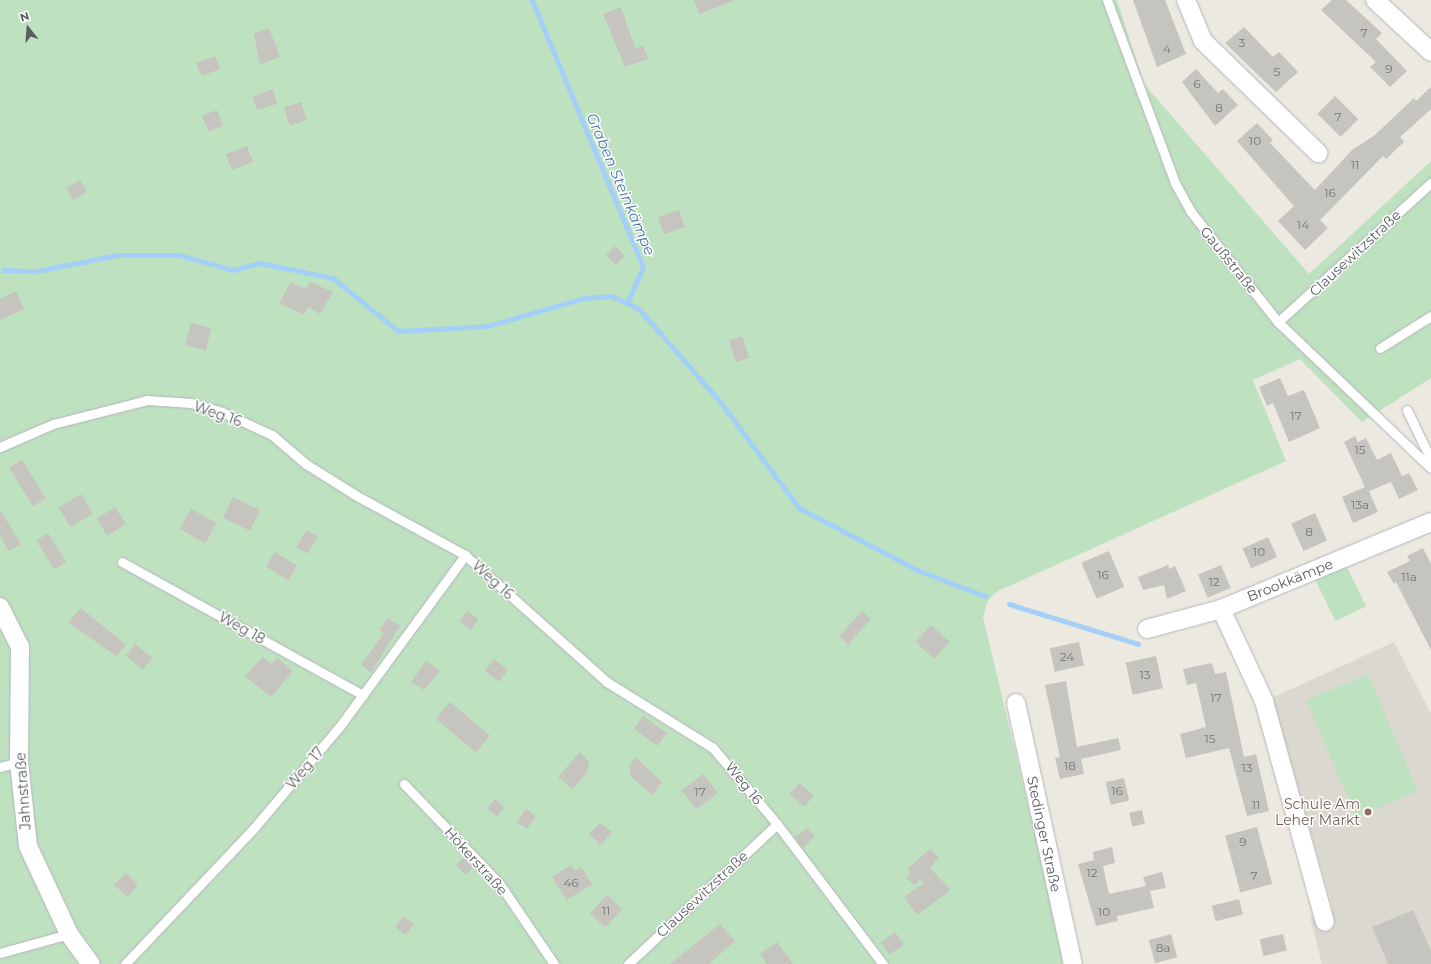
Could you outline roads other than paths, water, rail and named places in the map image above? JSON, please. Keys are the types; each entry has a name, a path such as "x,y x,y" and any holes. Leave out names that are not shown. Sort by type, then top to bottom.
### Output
{"street":[{"path":"1186,0 1203,41 1318,153"},
{"path":"1376,0 1431,52"},
{"name":"Brookkämpe","path":"1147,629 1222,609 1431,522"},
{"name":"Jahnstraße","path":"0,607 20,648 19,762 28,846 69,934 91,964"},
{"path":"1222,609 1264,701 1325,922"},
{"name":"Stedinger Straße","path":"1016,703 1073,964"}],"lane":[{"name":"Gaußstraße","path":"1107,0 1175,183 1191,212 1278,322 1431,468"},
{"name":"Clausewitzstraße","path":"1278,322 1431,183"},
{"path":"1380,348 1431,316"},
{"name":"Weg 16","path":"0,447 53,424 100,409 147,400 191,403 222,412 272,435 306,464 357,496 465,555 607,682 713,748 777,824 883,964"},
{"path":"1408,410 1431,460"},
{"name":"Weg 17","path":"125,964 254,828 363,695 465,555"},
{"name":"Weg 18","path":"122,562 363,695"},
{"path":"0,766 19,762"},
{"name":"Hökerstraße","path":"404,784 499,883 554,964"},
{"name":"Clausewitzstraße","path":"628,964 777,824"},
{"path":"0,953 69,934"}],"waterway":[{"name":"Graben Steinkämpe","path":"3,270 37,271 117,255 179,255 233,270 260,263 333,278 398,331 488,326 584,298 611,296 627,303 643,267 532,0"},
{"path":"627,303 639,309 721,403 799,508 917,570 985,596"},
{"path":"1009,604 1138,644"}],"place":[{"name":"Schule Am Leher Markt","path":"1368,812"}]}
